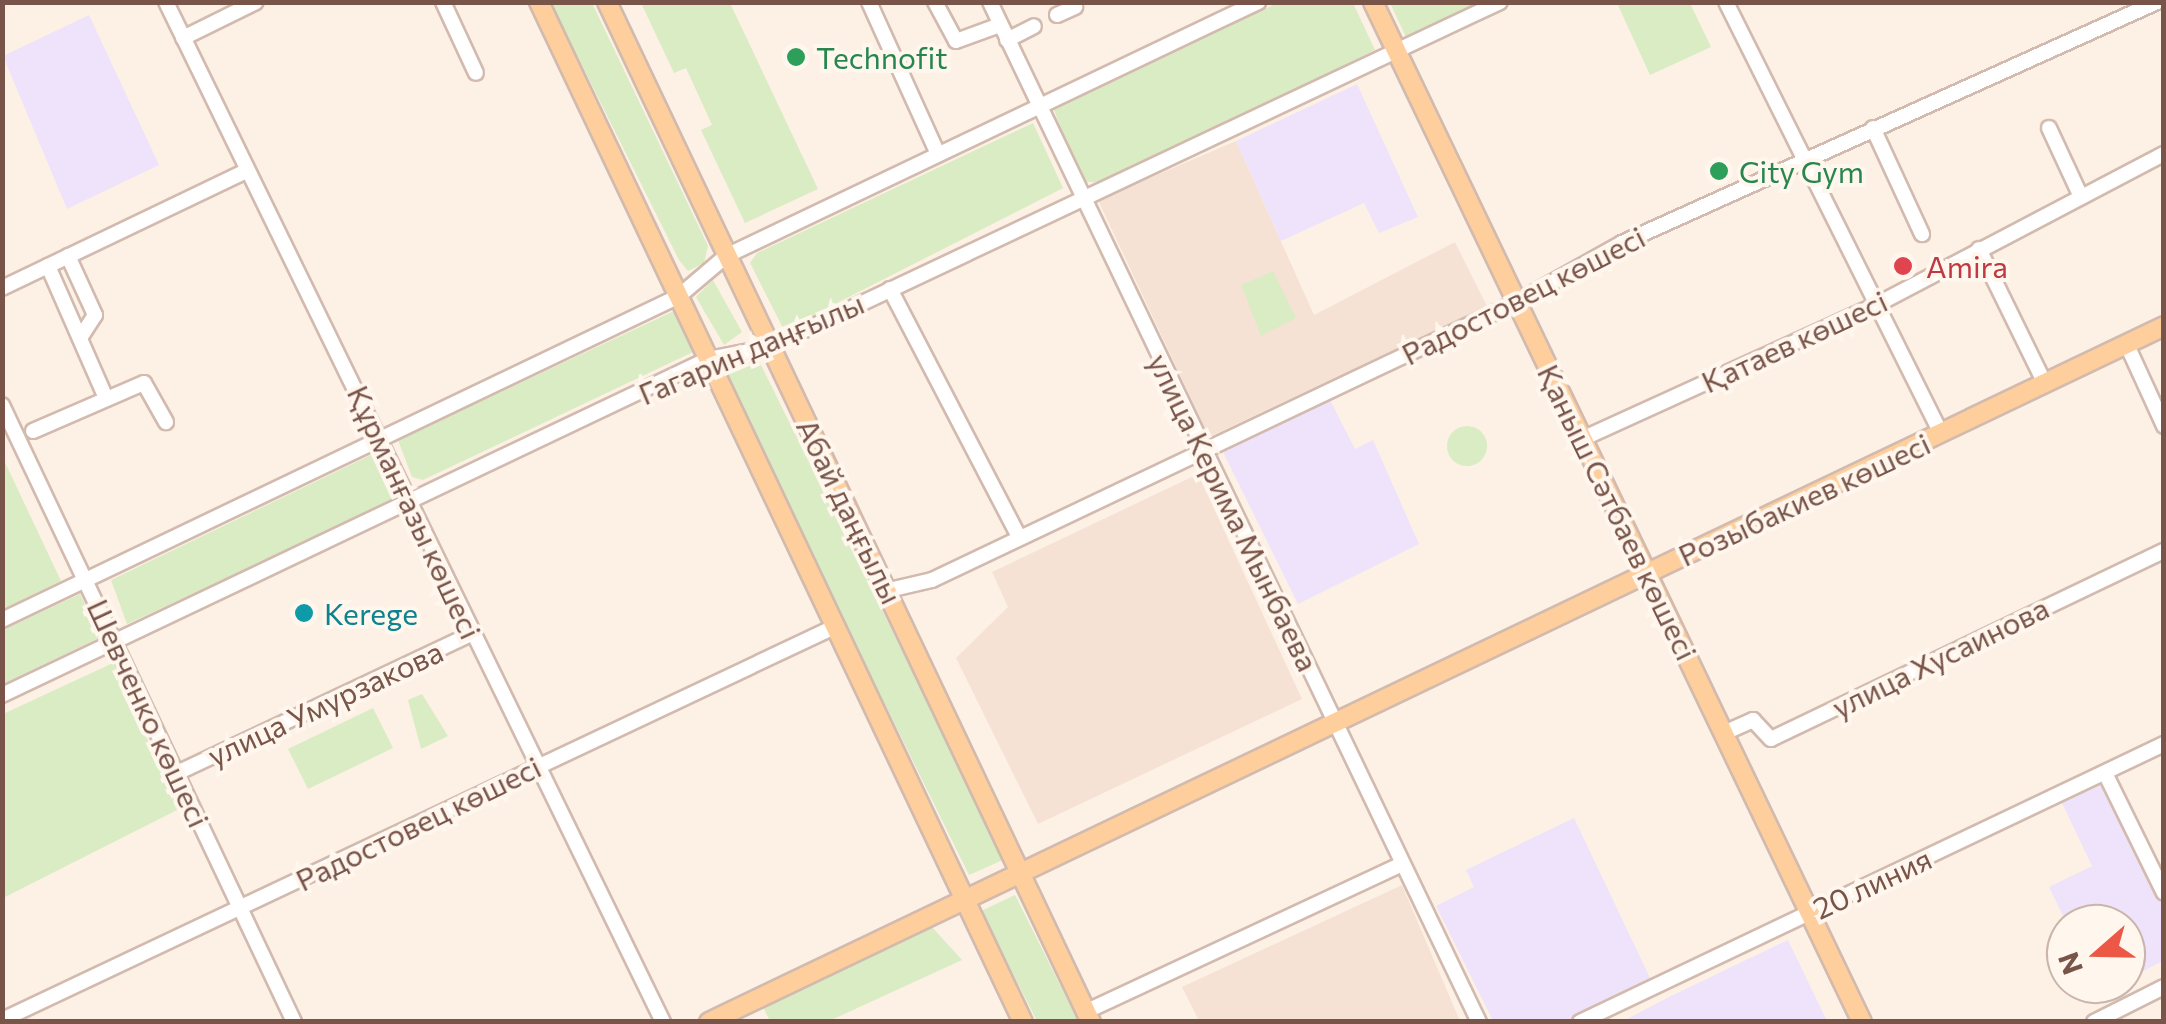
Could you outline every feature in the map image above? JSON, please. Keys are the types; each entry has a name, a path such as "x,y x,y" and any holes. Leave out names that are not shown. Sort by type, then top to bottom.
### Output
{"main road":[{"name":"Абай даңғылы","path":"539,2 1023,1022"},
{"name":"Абай даңғылы","path":"606,2 1089,1016"},
{"name":"Қаныш Сәтбаев көшесі","path":"1373,2 1862,1022"},
{"name":"Розыбакиев көшесі","path":"1022,872 2164,326"},
{"path":"710,1022 1022,872"}],"street":[{"name":"Құрманғазы көшесі","path":"166,2 663,1022"},
{"path":"184,38 256,2"},
{"path":"443,2 476,73"},
{"path":"869,2 938,154"},
{"path":"935,2 956,40 1034,26"},
{"name":"улица Керима Мынбаева","path":"990,2 1081,199 1479,1022"},
{"path":"2,620 679,296 726,256 1258,2"},
{"name":"Гагарин даңғылы","path":"2,695 412,505 708,359 769,346 1500,2"},
{"path":"1726,2 1942,434"},
{"name":"Радостовец көшесі","path":"889,590 1020,537 1873,128 2157,2"},
{"path":"1057,15 1077,4"},
{"path":"1873,128 1922,234"},
{"path":"2049,128 2081,197"},
{"name":"Қатаев көшесі","path":"1582,438 1876,305 2164,154"},
{"path":"2,288 246,170"},
{"path":"1980,250 2045,384"},
{"path":"68,256 95,315 80,338"},
{"path":"48,266 106,398"},
{"path":"890,289 1020,537"},
{"path":"2127,345 2164,426"},
{"path":"33,431 144,383 166,422"},
{"name":"Шевченко көшесі","path":"2,405 294,1022"},
{"name":"улица Хусаинова","path":"1724,733 1753,720 1772,739 2164,551"},
{"name":"Радостовец көшесі","path":"2,1020 242,910 535,766 834,627"},
{"name":"улица Умурзакова","path":"177,773 473,633"},
{"name":"20 линия","path":"1580,1022 2106,775 2164,744"},
{"path":"2106,775 2164,894"},
{"path":"1089,1016 1402,864"},
{"path":"2094,1021 2115,1017 2164,987"}],"shaded area":[{"path":"89,15 159,165 67,209 3,56"},
{"path":"1357,84 1418,217 1379,233 1364,203 1281,241 1236,141"},
{"path":"1236,141 1314,315 1455,242 1487,306 1209,437 1098,200"},
{"path":"1330,400 1355,449 1373,440 1419,544 1298,604 1222,450"},
{"path":"1198,474 1302,699 1038,824 956,658 1008,607 992,572"},
{"path":"2104,783 2163,906 2163,961 2146,970 2146,904 2057,904 2049,887 2092,866 2062,803"},
{"path":"1574,818 1651,980 1566,1021 1493,1021 1436,906 1474,887 1466,870"},
{"path":"1402,885 1460,1021 1199,1021 1182,987"},
{"path":"1788,940 1827,1021 1623,1021 1669,997"}],"green space":[{"path":"551,3 592,3 708,246 704,263 688,271 679,260"},
{"path":"641,3 730,3 818,189 745,223 701,130 712,125 686,68 674,73"},
{"path":"1277,3 1353,3 1375,50 1107,182 1081,182 1054,110"},
{"path":"1390,3 1479,3 1406,37"},
{"path":"1617,3 1690,3 1711,47 1650,75"},
{"path":"1033,123 1063,188 784,330 750,263 757,253"},
{"path":"1273,271 1296,318 1261,336 1241,285"},
{"path":"713,280 742,332 724,345 696,297"},
{"path":"674,311 693,352 423,480 412,477 398,440"},
{"path":"751,357 759,361 1005,859 969,875 722,373"},
{"path":"1467,426 1481,432 1487,446 1481,460 1467,466 1453,460 1447,446 1453,432"},
{"path":"375,453 397,500 127,624 111,580"},
{"path":"3,458 61,581 2,609"},
{"path":"80,594 101,637 3,684 3,630"},
{"path":"113,663 179,809 3,898 3,714"},
{"path":"422,694 448,736 421,749 408,700"},
{"path":"373,708 393,748 308,789 288,749"},
{"path":"1015,895 1078,1021 1037,1021 981,911"},
{"path":"932,927 962,960 829,1021 770,1021 763,1007"}],"place":[{"name":"Technofit","path":"796,57"},
{"name":"City Gym","path":"1719,171"},
{"name":"Amira","path":"1903,266"},
{"name":"Kerege","path":"304,613"}]}
